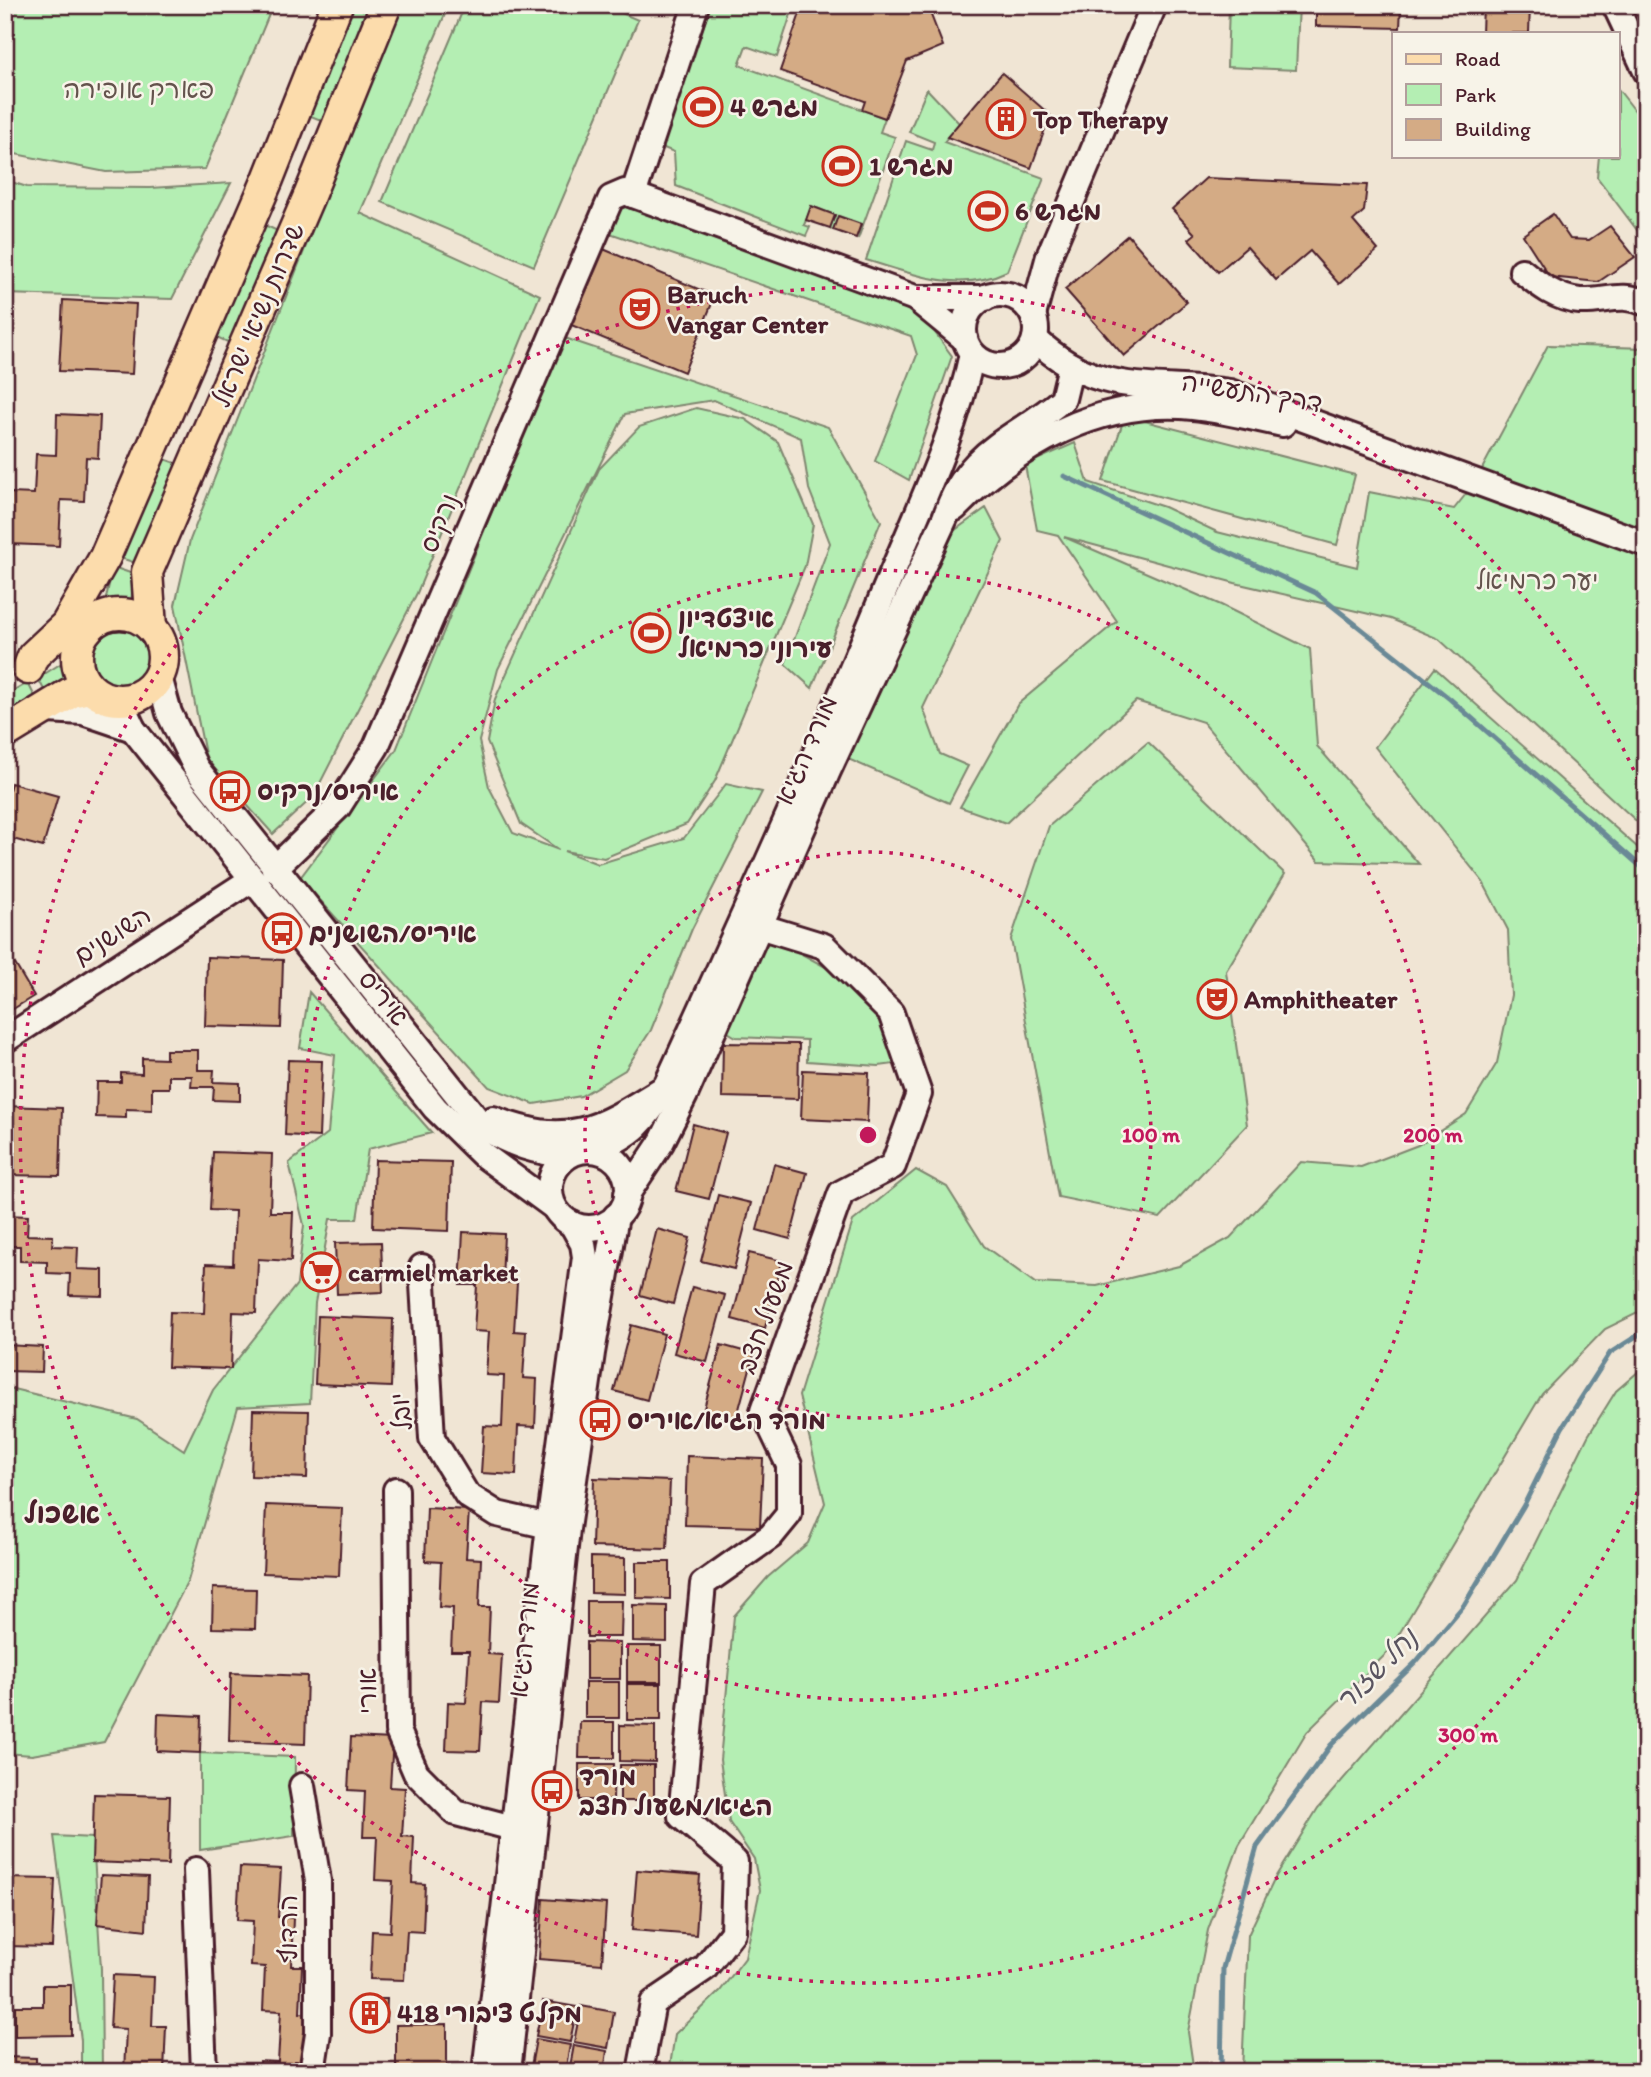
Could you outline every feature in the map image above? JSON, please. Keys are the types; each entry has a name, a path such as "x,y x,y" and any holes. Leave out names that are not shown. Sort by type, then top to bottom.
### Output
{"main road":[{"name":"שדרות נשיאי ישראל","path":"17,675 66,625 105,557 268,179 337,5"},
{"name":"שדרות נשיאי ישראל","path":"151,626 146,572 309,196 386,5"},
{"name":"שדרות נשיאי ישראל","path":"17,675 39,668 84,636 105,557"},
{"path":"127,615 151,626 163,650 159,677 142,695 120,701 109,699 89,688 78,668 84,636 100,619 127,615"},
{"path":"5,733 47,710 72,692 89,688"}],"street":[{"path":"696,5 633,195 915,298 1013,296 1023,302 1034,327 1071,366"},
{"path":"915,298 991,365 1013,363 1023,358 1034,327 1049,256 1154,5"},
{"path":"1615,5 1646,71"},
{"name":"נרקיס","path":"274,869 338,807 376,747 611,198 625,192 633,195"},
{"path":"969,347 965,319 971,308 1049,256"},
{"path":"1522,271 1546,291 1579,301 1630,296 1646,303"},
{"name":"מורד הגיא","path":"596,1150 620,1139 642,1124 665,1088 814,763 965,390 969,347"},
{"name":"מורד הגיא","path":"508,2072 567,1529 594,1340 622,1205 661,1143 685,1095 945,518 954,491 969,468 1009,436 1043,416 1063,399 1071,366"},
{"name":"דרך התעשייה","path":"1071,366 1114,384 1230,391 1646,544"},
{"name":"דרך התעשייה","path":"945,518 999,466 1055,432 1121,412 1192,407 1228,412 1372,444"},
{"path":"999,466 1009,436"},
{"name":"איריס","path":"159,677 169,713 196,768 464,1105 483,1127 510,1143 543,1154 569,1155"},
{"name":"איריס","path":"120,701 133,729 435,1108 482,1154 554,1206"},
{"path":"47,710 83,712 133,729"},
{"name":"השושנים","path":"5,1040 251,880"},
{"name":"משעול חצב","path":"640,2072 653,2003 705,1968 733,1932 735,1862 681,1816 703,1584 771,1536 789,1514 789,1465 763,1411 841,1193 893,1166 919,1094 891,1013 824,946 760,926"},
{"path":"464,1105 525,1130 546,1135 579,1132 610,1122 665,1088"},
{"path":"596,1150 619,1164 625,1175 622,1205 597,1227 572,1224 554,1206 550,1183 554,1171 569,1155 596,1150"},
{"name":"מורד הגיא","path":"485,2072 549,1526 585,1257 583,1244 572,1224"},
{"name":"יובל","path":"422,1267 432,1438 467,1495 497,1514 549,1526"},
{"name":"אורי","path":"396,1490 398,1731 416,1773 456,1813 513,1828"},
{"name":"הרדוף","path":"302,1786 318,1881 318,2033 312,2072"},
{"path":"196,1870 204,2072"}],"green space":[{"name":"פארק אופירה","path":"5,5 273,5 205,169 106,172 5,152"},
{"path":"352,5 374,8 328,123 306,114"},
{"path":"401,5 449,5 360,213 540,295 417,593 313,797 273,834 206,759 175,605 190,540"},
{"path":"465,5 603,5 638,20 534,266 382,202"},
{"path":"711,5 794,5 777,57 746,46 739,65 885,118 880,132 895,137 858,239 861,224 839,216 833,230 830,228 835,215 812,206 804,225 810,227 806,236 676,186 674,152 661,147"},
{"path":"1229,5 1299,5 1296,70 1227,67"},
{"path":"927,89 959,123 944,142 1044,178 1007,271 989,278 971,281 936,279 866,260 906,141 932,150 934,142 909,132"},
{"path":"1620,92 1646,125 1646,242 1597,177 1599,158 1620,158"},
{"path":"5,180 27,187 150,188 231,183 172,299 5,294"},
{"path":"632,202 920,312 952,356 909,480 875,461 917,355 911,336 598,229 610,209"},
{"path":"260,223 280,232 232,344 212,335"},
{"path":"562,337 828,427 881,521 812,688 785,664 830,543 809,489 801,438 714,400 625,414 498,669 479,741 489,787 513,833 559,850 521,824 487,742 495,699 599,469 639,427 696,408 745,419 778,442 813,524 805,566 715,781 687,824 604,858 564,851 598,864 684,838 726,784 762,792 692,929 651,1030 625,1070 581,1096 534,1104 489,1087 300,878 396,750"},
{"name":"יער כרמיאל","path":"1548,345 1646,348 1646,830 1439,639 1391,619 1235,583 1064,537 1221,605 1310,649 1317,746 1419,864 1319,861 1203,722 1136,701 1006,823 960,807 1018,704 1117,621 1058,535 1037,530 1025,465 1075,443 1088,482 1164,507 1217,532 1357,567 1369,492 1454,509 1474,484"},
{"path":"1125,416 1355,475 1337,545 1103,481"},
{"path":"159,457 178,464 136,563 117,557"},
{"path":"986,508 1003,541 923,708 940,754 968,766 949,803 848,759 951,533"},
{"path":"113,567 133,574 131,610 103,611"},
{"path":"121,630 132,632 141,638 147,647 147,669 141,678 132,684 121,686 110,684 101,678 95,669 93,658 95,647 101,638 110,632"},
{"path":"65,661 75,681 47,696 38,678"},
{"path":"1435,668 1646,855 1646,1309 1605,1329 1542,1394 1389,1651 1307,1732 1239,1845 1208,1930 1188,2032 1194,2072 669,2072 675,2034 720,1991 745,1958 760,1890 754,1859 729,1822 720,1760 734,1616 768,1577 808,1543 825,1503 799,1396 853,1221 916,1170 947,1187 984,1246 1035,1283 1097,1286 1179,1266 1230,1238 1301,1162 1361,1167 1418,1145 1466,1114 1497,1063 1511,995 1508,930 1483,882 1375,747"},
{"path":"28,683 37,701 5,721 5,696"},
{"path":"1148,742 1285,874 1226,971 1247,1125 1160,1218 1058,1197 1011,939 1049,826"},
{"path":"771,937 831,970 876,1016 890,1037 895,1064 879,1066 807,1061 807,1040 736,1037 721,1028"},
{"path":"309,992 432,1133 368,1149 357,1219 330,1219 315,1303 310,1403 238,1407 188,1581 104,1742 32,1755 5,1753 5,1387 137,1419 184,1450 213,1390 297,1284 304,1225 289,1163 328,1133 335,1055 300,1048"},
{"path":"1646,1365 1646,2072 1242,2072 1248,1935 1276,1876 1318,1808 1517,1580 1588,1436 1616,1391"},
{"path":"200,1753 295,1757 294,1836 200,1850"},
{"path":"54,1836 93,1838 101,1969 102,2072 81,2072 81,2040"}],"building":[{"path":"803,5 927,5 943,46 907,61 885,118 862,110 865,101 780,71"},
{"path":"1316,5 1401,5 1400,28 1316,26"},
{"path":"1483,5 1530,5 1529,32 1482,32"},
{"name":"Top Therapy","path":"1002,73 1050,115 1031,168 947,137"},
{"path":"1206,178 1367,185 1364,211 1353,221 1378,250 1339,284 1310,251 1276,280 1247,247 1218,272 1189,239 1195,234 1172,209"},
{"path":"811,206 835,215 830,228 806,220"},
{"path":"1553,214 1570,239 1589,240 1610,226 1635,257 1598,282 1550,277 1523,235"},
{"path":"838,216 861,224 856,238 833,230"},
{"path":"1128,235 1187,302 1124,356 1065,289"},
{"name":"Baruch Vangar Center","path":"596,246 715,296 684,372 564,322"},
{"path":"63,300 136,304 132,374 59,371"},
{"path":"57,414 100,416 98,458 86,457 84,501 61,500 59,546 9,544 11,493 34,494 36,454 56,455"},
{"path":"11,783 58,796 43,847 5,837 5,805"},
{"path":"207,957 283,960 281,1028 205,1026"},
{"path":"15,964 34,996 5,1014 5,970"},
{"path":"723,1043 799,1044 798,1099 722,1097"},
{"path":"166,1050 198,1050 198,1070 214,1070 213,1082 240,1083 240,1101 213,1100 214,1087 191,1087 192,1076 169,1076 169,1088 152,1088 152,1110 126,1109 126,1118 96,1117 97,1082 121,1082 121,1073 142,1074 142,1058 166,1059"},
{"path":"288,1060 322,1061 319,1137 285,1135"},
{"path":"803,1070 869,1073 867,1122 801,1119"},
{"path":"5,1106 62,1108 60,1176 5,1175"},
{"path":"693,1124 726,1133 709,1199 676,1191"},
{"path":"213,1152 272,1154 270,1212 293,1212 291,1261 258,1259 256,1313 233,1312 231,1369 168,1367 170,1312 204,1313 206,1264 233,1265 235,1211 210,1210"},
{"path":"375,1160 451,1162 449,1231 373,1228"},
{"path":"774,1164 807,1173 790,1239 757,1230"},
{"path":"718,1195 751,1203 734,1269 701,1261"},
{"path":"5,1215 28,1216 27,1235 53,1236 52,1246 78,1247 77,1269 103,1270 103,1296 69,1295 70,1274 47,1273 47,1262 20,1261 20,1246 5,1246"},
{"path":"657,1229 690,1238 673,1304 640,1295"},
{"path":"463,1232 504,1234 502,1282 517,1283 514,1331 526,1332 523,1378 537,1379 535,1427 518,1426 516,1475 481,1473 484,1426 502,1427 504,1376 486,1375 489,1332 474,1331 477,1285 460,1285"},
{"path":"381,1242 383,1292 337,1294 335,1243"},
{"path":"749,1253 782,1261 765,1328 732,1319"},
{"path":"692,1287 725,1295 707,1362 674,1353"},
{"path":"318,1316 393,1319 391,1387 315,1384"},
{"path":"631,1325 664,1334 647,1400 614,1391"},
{"path":"5,1345 43,1347 42,1372 5,1371"},
{"path":"721,1345 754,1354 736,1420 703,1412"},
{"path":"253,1410 309,1411 307,1478 251,1476"},
{"path":"687,1456 763,1459 760,1527 685,1525"},
{"path":"594,1478 670,1481 667,1549 592,1547"},
{"path":"266,1505 342,1508 339,1576 263,1573"},
{"path":"427,1508 469,1510 466,1558 481,1559 479,1607 490,1607 488,1654 502,1655 499,1703 483,1702 480,1751 446,1750 448,1702 466,1703 469,1651 451,1651 453,1608 439,1607 441,1562 425,1561"},
{"path":"591,1557 625,1558 625,1594 591,1593"},
{"path":"636,1562 670,1562 670,1599 636,1598"},
{"path":"213,1588 256,1589 255,1629 212,1628"},
{"path":"587,1601 622,1601 621,1637 587,1637"},
{"path":"633,1605 667,1606 667,1642 633,1641"},
{"path":"586,1642 620,1643 620,1679 586,1679"},
{"path":"627,1646 661,1646 661,1682 627,1682"},
{"path":"231,1673 307,1676 305,1744 229,1741"},
{"path":"585,1682 619,1682 619,1718 585,1718"},
{"path":"627,1684 661,1684 661,1720 627,1720"},
{"path":"158,1714 201,1716 200,1753 157,1751"},
{"path":"580,1722 614,1722 614,1758 579,1758"},
{"path":"620,1725 655,1726 655,1762 620,1761"},
{"path":"351,1737 393,1739 390,1787 405,1788 402,1836 414,1837 412,1883 425,1884 423,1932 407,1931 404,1980 370,1979 372,1931 390,1932 393,1881 375,1880 377,1837 363,1837 365,1791 348,1790"},
{"path":"579,1764 614,1764 613,1800 579,1800"},
{"path":"620,1765 654,1765 654,1801 620,1801"},
{"path":"94,1794 170,1796 168,1865 92,1862"},
{"path":"240,1867 281,1869 278,1917 293,1918 291,1966 302,1966 300,2013 314,2014 311,2062 295,2061 294,2072 260,2072 260,2061 278,2062 281,2011 263,2010 265,1967 251,1966 253,1921 237,1920"},
{"path":"637,1870 700,1875 696,1935 632,1930"},
{"path":"101,1875 148,1877 146,1930 97,1924"},
{"path":"5,1878 55,1879 52,1947 5,1946"},
{"path":"543,1899 606,1904 602,1964 539,1959"},
{"path":"113,1975 154,1977 152,2026 166,2026 164,2072 124,2072 126,2029 110,2028"},
{"path":"43,1985 71,1985 71,2035 15,2036 15,2006 43,2006"},
{"name":"מקלט ציבורי 418","path":"381,1999 387,1999 386,2022 352,2021 353,2004 381,2006"},
{"path":"543,2001 577,2007 570,2042 536,2036"},
{"path":"581,2006 614,2012 608,2048 574,2042"},
{"path":"447,2024 447,2072 396,2072 396,2025"},
{"path":"536,2039 570,2045 565,2072 530,2072"},
{"path":"574,2045 607,2051 604,2072 569,2072"},
{"path":"5,2057 36,2058 36,2072 5,2072"}],"waterway":[{"path":"1064,476 1316,593 1450,699 1646,871"},
{"name":"נחל שזור","path":"1221,2072 1223,1968 1257,1847 1331,1745 1416,1662 1464,1605 1524,1505 1562,1428 1610,1353 1646,1330"}],"place":[{"name":"מגרש 4","path":"703,107"},
{"name":"Top Therapy","path":"1006,119"},
{"name":"מגרש 1","path":"842,166"},
{"name":"מגרש 6","path":"988,211"},
{"name":"Baruch Vangar Center","path":"640,309"},
{"name":"איצטדיון עירוני כרמיאל","path":"651,633"},
{"name":"איריס/נרקיס","path":"230,791"},
{"name":"איריס/השושנים","path":"282,933"},
{"name":"Amphitheater","path":"1217,999"},
{"name":"carmiel market","path":"321,1272"},
{"name":"מורד הגיא/איריס","path":"600,1420"},
{"name":"מורד הגיא/משעול חצב","path":"552,1791"},
{"name":"מקלט ציבורי 418","path":"370,2013"}],"district":[{"name":"אשכול","path":"62,1513"}]}
